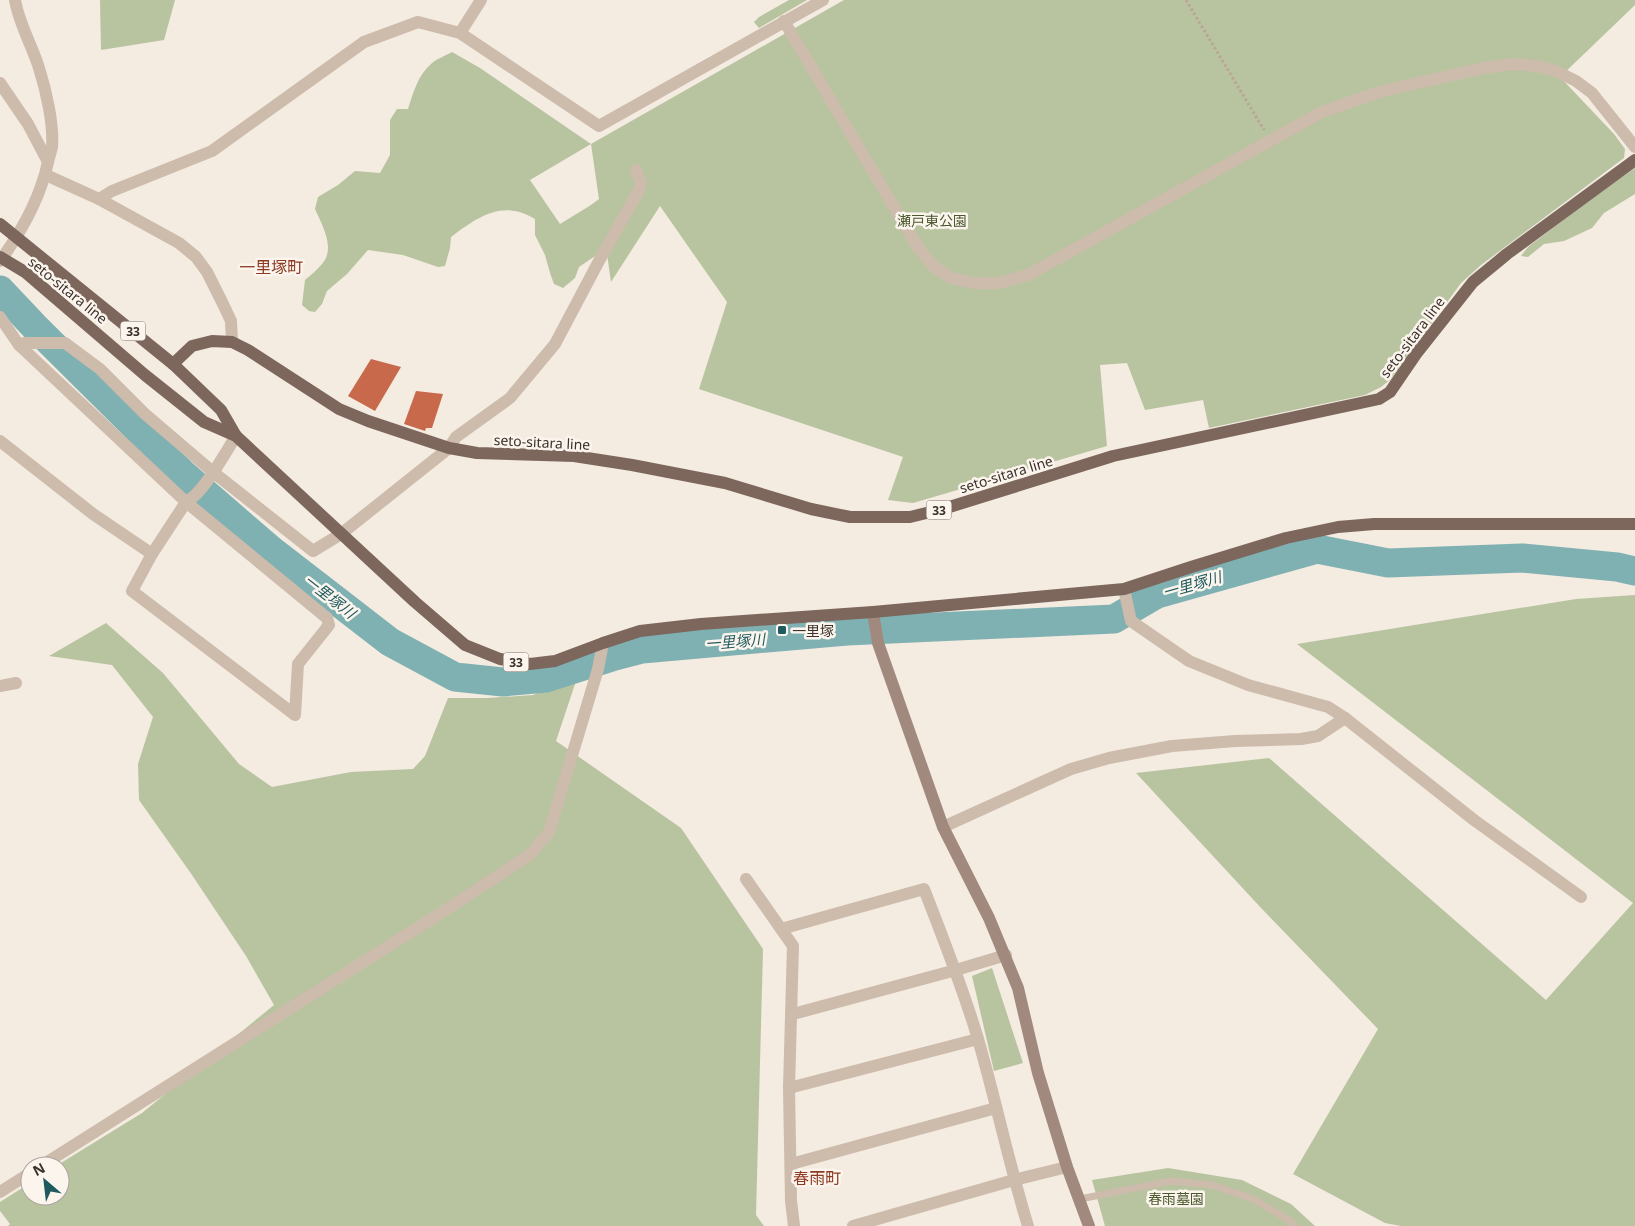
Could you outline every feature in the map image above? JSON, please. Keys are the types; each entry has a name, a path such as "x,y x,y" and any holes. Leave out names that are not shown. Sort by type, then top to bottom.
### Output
{"main road":[{"name":"seto-sitara line","path":"173,364 192,346 212,341 232,342 248,350 339,409 368,421 449,448 477,453 574,456 725,483 811,509 850,517 910,517 943,509 1113,456 1379,399 1390,392 1416,354 1473,282 1507,254 1635,160"},
{"name":"seto-sitara line","path":"0,224 173,364 221,410 236,436 427,614 465,645 500,659 530,664 555,661 640,631 701,624 1124,592 1190,567 1286,538 1338,527 1374,524 1635,524"},
{"name":"seto-sitara line","path":"1,259 25,272 144,375 204,422 236,436"}],"street":[{"path":"1,259 17,238 29,216 47,168 52,147 46,93 39,67 17,13 15,0"},
{"path":"460,33 481,0"},
{"path":"99,199 112,191 212,152 364,42 418,22 460,33 599,126 823,0"},
{"path":"784,21 917,246 932,266 951,278 966,282 999,283 1028,275 1322,112 1379,92 1483,68 1513,64 1537,66 1556,71 1576,81 1592,93 1635,147"},
{"path":"0,82 28,124 47,168 179,243 196,258 207,272 231,322 232,342"},
{"path":"22,344 65,343 100,369 211,475 313,551 341,534 449,448 456,437 510,398 555,344 639,190 641,183 636,170"},
{"path":"0,317 22,344 189,501 327,618 330,625 298,664 295,715 132,591 152,554 189,501 211,475 236,436"},
{"path":"0,441 93,514 152,554"},
{"path":"1124,592 1131,621 1189,662 1248,685 1328,708 1345,718 1474,820 1581,897"},
{"path":"873,612 878,643 943,827 989,918 1006,955 1018,988 1038,1073 1067,1167 1089,1226"},
{"path":"57,1156 531,854 549,832 598,669 603,645"},
{"path":"0,686 16,683"},
{"path":"943,827 1071,769 1109,758 1172,746 1234,741 1301,740 1318,736 1345,718"},
{"path":"746,879 793,946 789,1088 791,1201 794,1226"},
{"path":"781,928 924,889 956,970 978,1039 1014,1180 1028,1226"},
{"path":"792,1014 1006,955"},
{"path":"789,1088 978,1039"},
{"path":"791,1164 996,1108"},
{"path":"853,1226 1014,1180 1067,1167"},
{"path":"0,1192 20,1179"}],"lane":[{"path":"1080,1199 1171,1181 1212,1185 1253,1199 1289,1220 1295,1226"}],"path":[{"path":"1186,0 1270,140"}],"green space":[{"path":"100,0 175,0 164,40 101,50"},
{"path":"789,0 807,0 759,28 754,22 759,17"},
{"name":"瀬戸東公園","path":"844,0 1635,0 1635,5 1560,77 1614,134 1625,149 1624,158 1481,265 1461,283 1391,379 1381,387 1365,395 1209,428 1203,400 1145,410 1127,363 1100,365 1107,446 913,503 888,500 903,457 699,389 727,302 660,206 611,282 605,240 598,254 579,267 575,278 563,288 554,284 545,255 535,235 535,219 523,213 501,211 481,217 451,237 445,266 438,267 403,255 368,250 347,274 327,291 322,304 315,312 309,311 302,305 305,280 322,264 328,251 324,229 315,209 318,197 338,185 355,171 380,173 390,155 390,120 397,109 408,109 419,79 426,68 438,59 452,52 480,68 591,144","holes":["591,144 599,199 560,224 530,180"]},
{"path":"1635,168 1635,194 1604,213 1592,228 1564,241 1544,244 1528,257 1521,256 1528,247 1597,194"},
{"path":"1635,595 1635,1226 1401,1226 1385,1223 1293,1174 1378,1029 1262,909 1136,773 1269,758 1546,1000 1633,903 1297,644 1576,599"},
{"path":"106,623 163,673 239,764 272,787 351,772 413,769 425,756 448,698 533,695 578,675 556,741 681,828 763,949 756,1215 764,1226 8,1226 10,1224 0,1211 0,1202 20,1189 20,1206 70,1206 70,1157 142,1113 274,1005 246,956 139,800 138,764 153,717 112,665 49,656"},
{"path":"992,968 1023,1063 994,1071 972,976"},
{"name":"春雨墓園","path":"1168,1168 1242,1180 1291,1204 1315,1226 1105,1226 1092,1180"}],"building":[{"path":"371,359 401,367 375,411 348,396"},
{"path":"416,391 443,394 432,428 426,428 425,431 404,424"}],"waterway":[{"name":"一里塚川","path":"0,290 183,474 271,550 390,642 455,677 503,682 546,678 642,649 847,631 1114,619 1157,594 1317,549 1388,563 1522,558 1617,567 1635,571"}],"place":[{"name":"一里塚","path":"782,630"}],"district":[{"name":"一里塚町","path":"271,267"},
{"name":"春雨町","path":"817,1178"}]}
